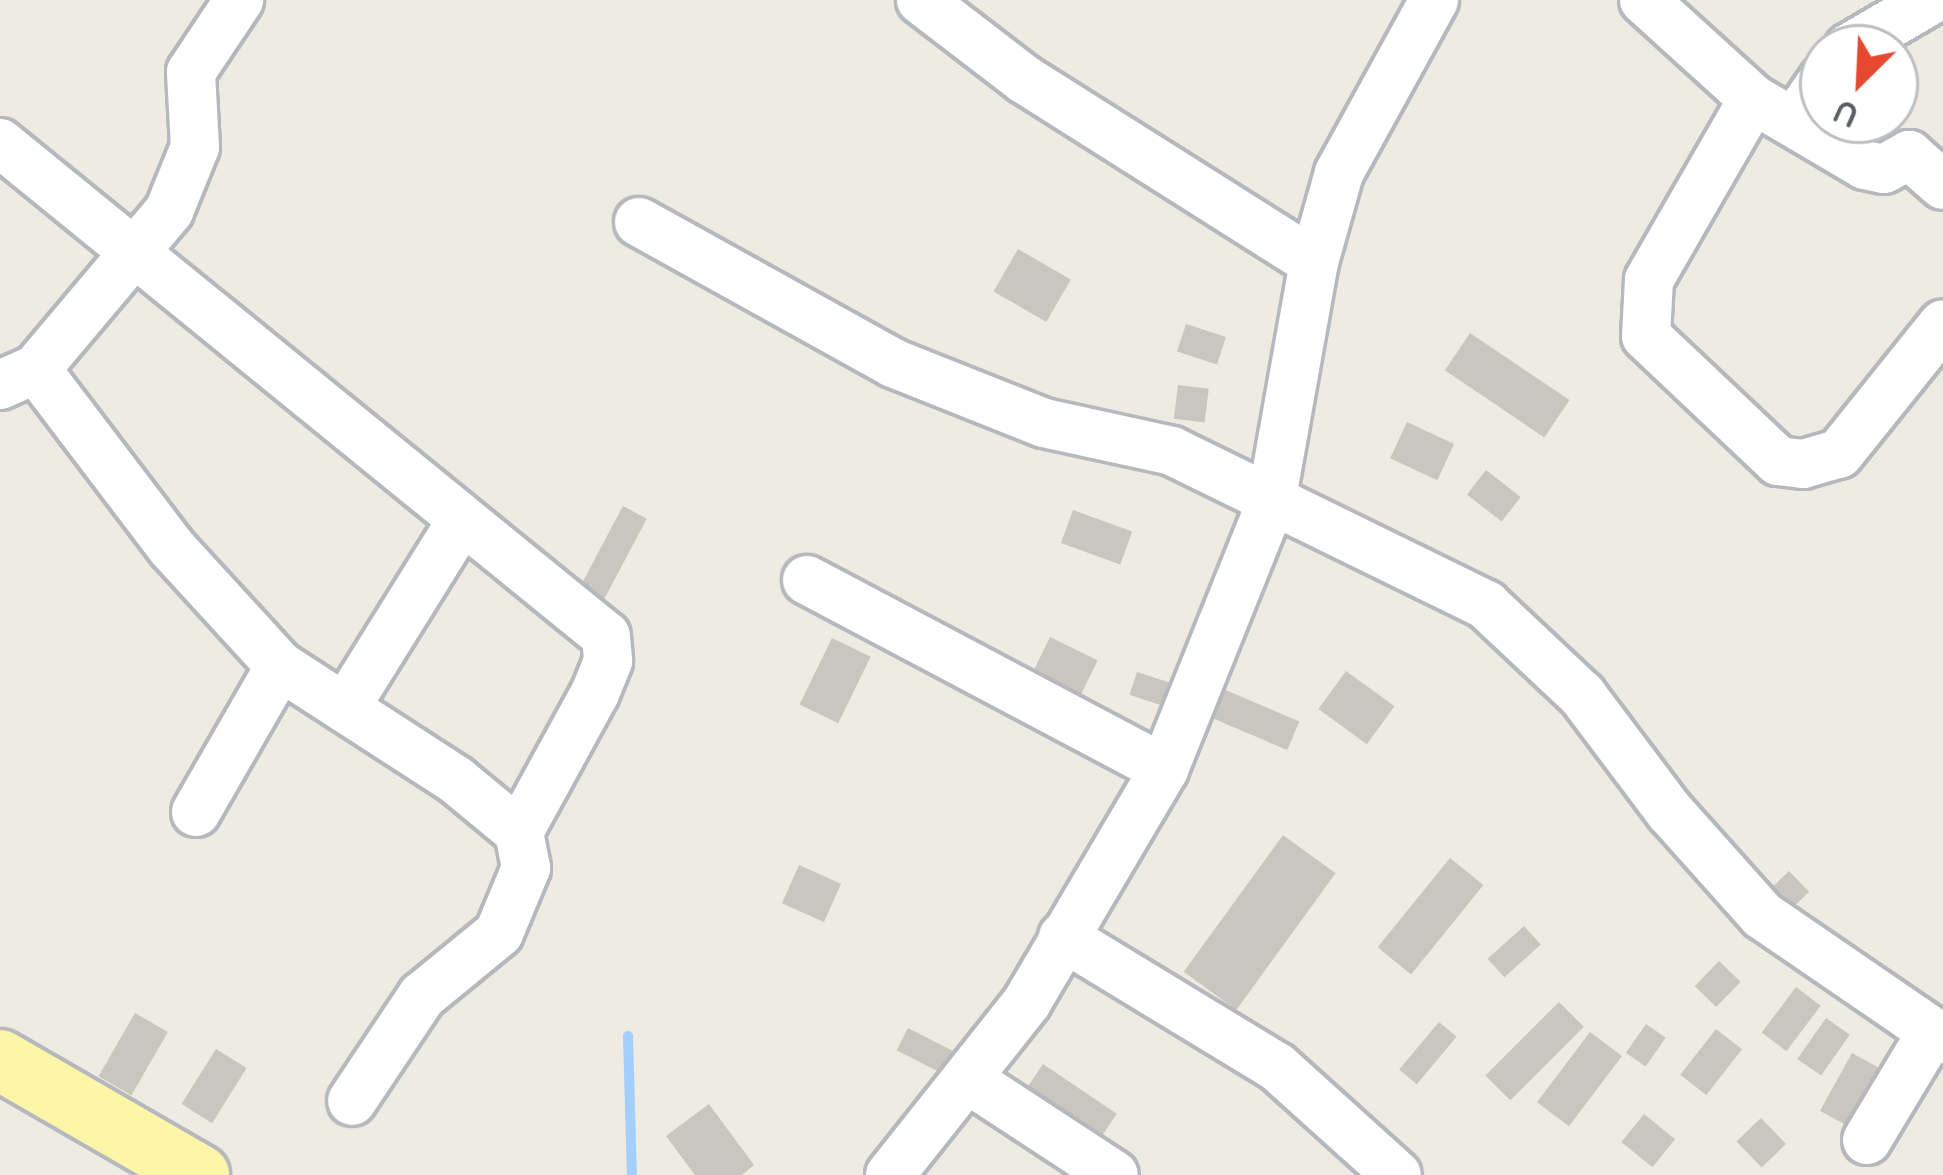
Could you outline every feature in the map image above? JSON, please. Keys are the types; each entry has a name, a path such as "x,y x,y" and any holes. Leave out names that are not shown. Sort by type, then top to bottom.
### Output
{"main road":[{"path":"0,1060 199,1175"}],"street":[{"path":"238,0 190,72 195,147 188,181 137,253 18,377 280,666 519,832"},
{"path":"921,0 1024,79 1314,262"},
{"path":"890,1175 1027,1002 1164,770 1271,503 1314,262 1339,172 1434,0"},
{"path":"1644,0 1774,110 1875,168 1909,155 1943,185"},
{"path":"1890,24 1931,0"},
{"path":"1799,95 1774,110 1649,280 1646,336 1778,460 1803,464 1839,454 1943,324"},
{"path":"0,143 606,636 608,661 596,693 519,832 526,868 499,933 422,996 352,1101"},
{"path":"638,222 893,363 1044,423 1172,451 1486,605 1582,695 1670,812 1762,915 1937,1036 1867,1140"},
{"path":"345,708 462,520"},
{"path":"807,580 1164,770"},
{"path":"196,812 280,666"},
{"path":"1063,937 1277,1067 1397,1175"},
{"path":"969,1080 1114,1175"}],"building":[{"path":"1018,249 1071,280 1046,322 994,291"},
{"path":"1186,324 1226,337 1217,365 1177,352"},
{"path":"1470,333 1569,400 1544,437 1445,370"},
{"path":"1178,385 1209,389 1205,423 1174,419"},
{"path":"1407,422 1454,444 1437,480 1390,458"},
{"path":"1486,470 1521,497 1502,522 1467,494"},
{"path":"623,506 647,519 602,603 578,591"},
{"path":"1073,510 1132,532 1120,564 1061,543"},
{"path":"1050,637 1098,660 1076,705 1028,682"},
{"path":"832,638 871,657 838,723 800,705"},
{"path":"1346,671 1395,706 1367,744 1318,709"},
{"path":"1137,672 1170,683 1163,706 1130,695"},
{"path":"1223,689 1299,721 1287,750 1211,718"},
{"path":"1283,835 1336,873 1236,1010 1184,972"},
{"path":"1450,858 1483,885 1411,974 1378,947"},
{"path":"799,865 841,884 824,922 782,903"},
{"path":"1789,871 1809,892 1780,920 1760,899"},
{"path":"1524,926 1541,945 1504,977 1488,959"},
{"path":"1719,961 1741,982 1716,1007 1695,986"},
{"path":"1796,987 1821,1006 1786,1051 1762,1033"},
{"path":"1559,1002 1584,1027 1510,1100 1485,1076"},
{"path":"135,1013 168,1032 131,1095 99,1076"},
{"path":"1826,1018 1850,1035 1821,1076 1797,1059"},
{"path":"1439,1022 1457,1037 1417,1084 1399,1069"},
{"path":"1646,1024 1666,1038 1646,1066 1626,1053"},
{"path":"908,1028 953,1051 942,1073 897,1050"},
{"path":"1716,1029 1742,1049 1706,1095 1680,1075"},
{"path":"1590,1032 1622,1056 1569,1126 1537,1102"},
{"path":"216,1049 247,1068 212,1123 182,1104"},
{"path":"1852,1053 1892,1075 1860,1133 1820,1111"},
{"path":"1043,1064 1117,1114 1089,1154 1016,1105"},
{"path":"709,1104 754,1165 742,1175 695,1175 666,1136"},
{"path":"1644,1114 1675,1139 1652,1167 1621,1142"},
{"path":"1761,1118 1786,1144 1762,1168 1737,1142"}],"waterway":[{"path":"628,1036 632,1175"}]}
